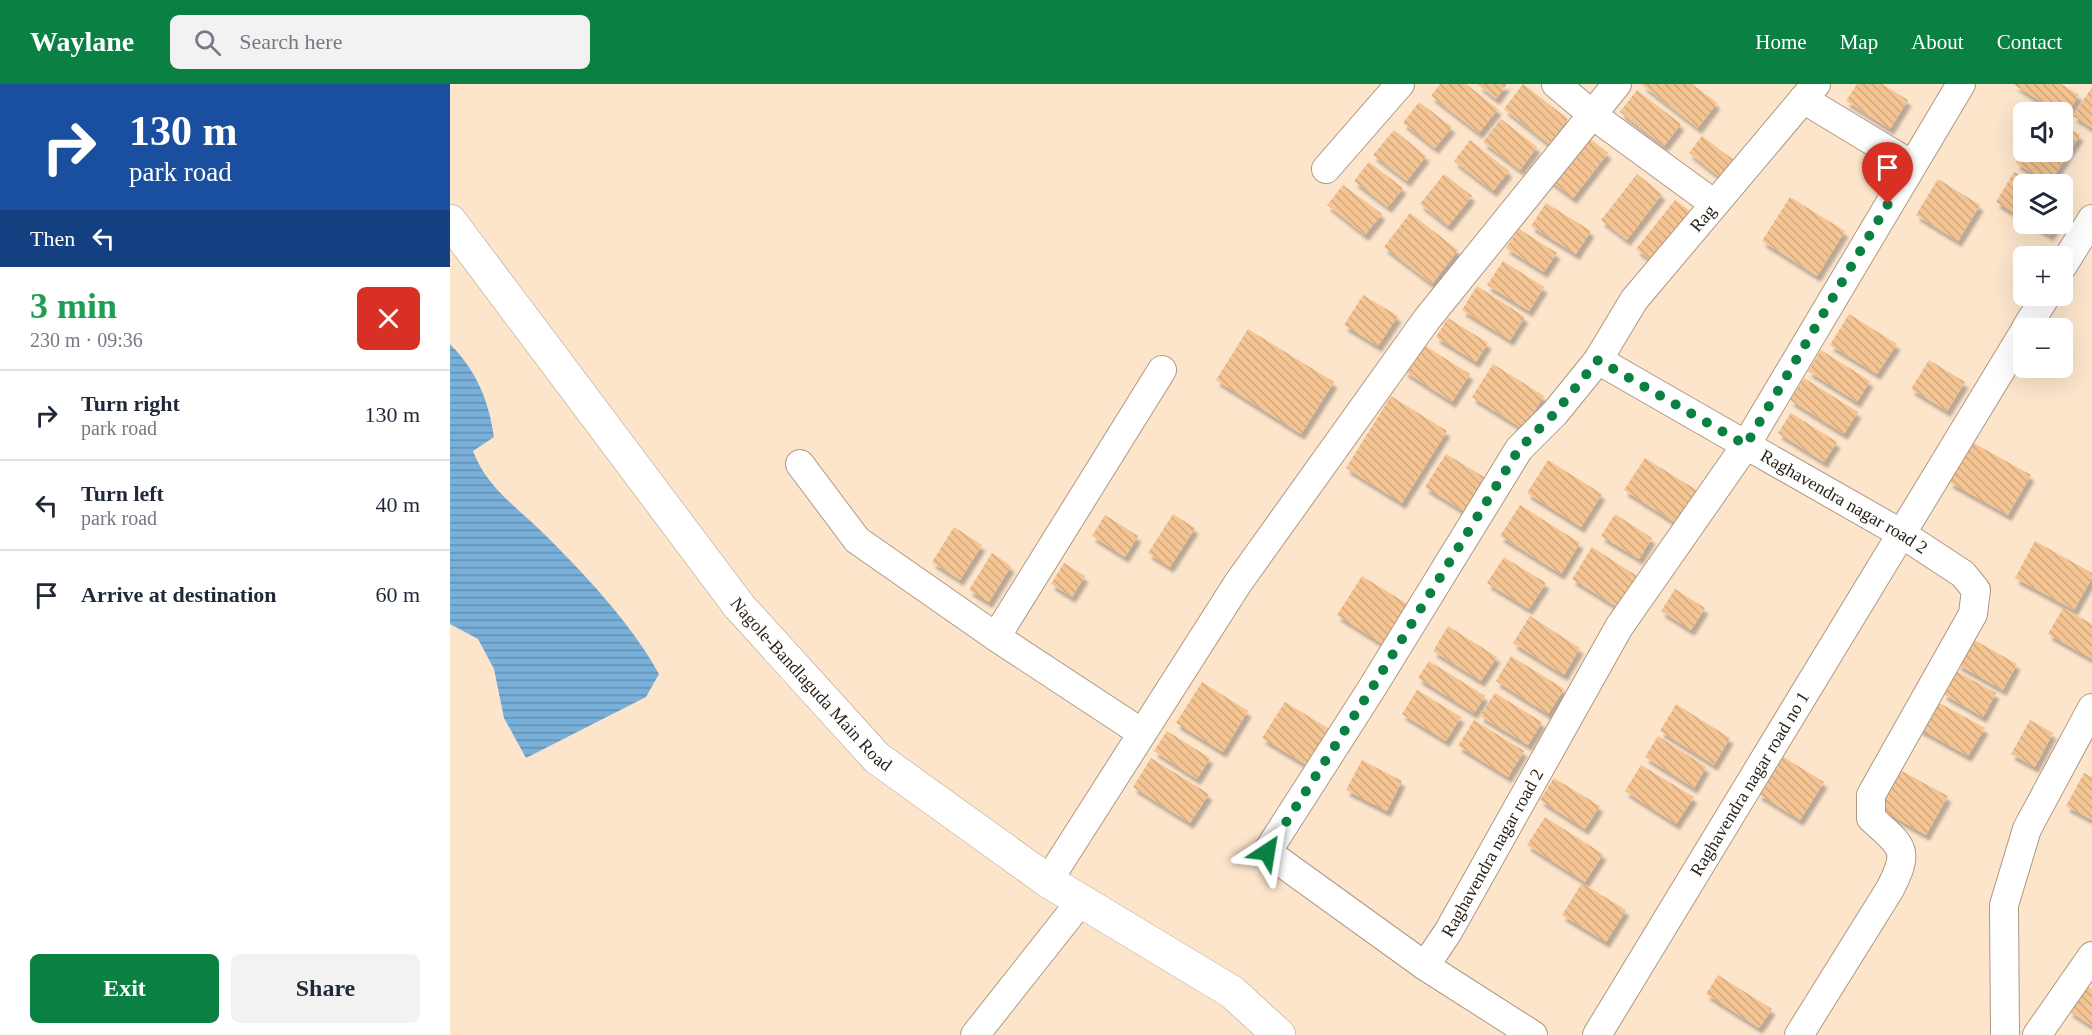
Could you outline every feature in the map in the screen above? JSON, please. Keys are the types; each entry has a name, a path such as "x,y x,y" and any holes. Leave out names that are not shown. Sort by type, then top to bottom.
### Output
{"street":[{"path":"1326,169 1400,84"},
{"path":"1556,84 1594,116 1713,203"},
{"path":"1048,881 1238,583 1427,320 1594,116 1617,84"},
{"path":"1598,360 1746,445 1961,84"},
{"path":"1810,92 1906,175"},
{"name":"Rag","path":"1425,966 1267,852 1372,688 1519,449 1555,413 1598,360 1634,300 1713,203 1810,92"},
{"path":"2073,249 2092,219"},
{"name":"Nagole-Bandlaguda Main Road","path":"450,221 746,615 877,758 1048,881 1232,992 1279,1035"},
{"name":"Raghavendra nagar road no 1","path":"1597,1035 2013,350"},
{"path":"996,637 1162,370"},
{"name":"Raghavendra nagar road 2","path":"1425,966 1448,932 1619,627 1746,445 1902,534 1963,574 1976,590 1973,614 1871,795 1871,818 1899,844 1903,864 1890,889 1799,1035"},
{"path":"800,464 857,540 996,637 1142,733"},
{"path":"2005,1035 2004,905 2027,829 2092,708"},
{"path":"975,1035 1081,901"},
{"path":"2037,1035 2092,956"},
{"path":"1425,966 1533,1035"}],"water":[{"path":"450,344 474,375 489,411 494,437 473,451 485,475 605,598 648,655 659,674 646,697 526,758 504,718 494,669 478,639 450,624"}],"building":[{"path":"1440,84 1466,84 1498,109 1479,133 1431,96"},
{"path":"1477,84 1507,84 1496,99"},
{"path":"1523,84 1568,119 1549,144 1504,109"},
{"path":"1641,84 1692,84 1717,103 1698,128"},
{"path":"1857,84 1882,84 1908,100 1890,129 1846,101"},
{"path":"2013,84 2061,84 2079,95 2073,104 2073,102 2041,102"},
{"path":"2092,87 2092,128 2073,116"},
{"path":"1637,90 1681,124 1664,146 1620,112"},
{"path":"1419,102 1452,127 1435,148 1403,123"},
{"path":"1501,119 1537,147 1520,170 1483,142"},
{"path":"1394,130 1426,156 1407,181 1373,155"},
{"path":"2073,131 2080,135 2073,146"},
{"path":"1583,133 1608,153 1573,198 1548,179"},
{"path":"1702,136 1735,161 1722,179 1689,153"},
{"path":"1470,140 1509,171 1493,191 1454,161"},
{"path":"1369,162 1403,188 1388,207 1354,181"},
{"path":"2063,162 2055,174 2033,174 2016,163"},
{"path":"2014,172 2017,174 2013,174 2013,212 1996,202"},
{"path":"1444,174 1472,196 1448,226 1420,204"},
{"path":"1637,174 1662,194 1627,240 1601,220"},
{"path":"1938,179 1980,205 1958,241 1916,215"},
{"path":"1343,185 1382,214 1365,235 1327,205"},
{"path":"1790,197 1845,231 1817,276 1762,241"},
{"path":"1675,200 1695,215 1656,264 1636,249"},
{"path":"1546,203 1591,231 1576,254 1531,226"},
{"path":"1410,213 1458,250 1432,284 1384,247"},
{"path":"1519,229 1557,253 1544,272 1506,248"},
{"path":"1503,261 1544,287 1529,311 1487,285"},
{"path":"1477,286 1525,317 1510,340 1462,310"},
{"path":"1363,295 1398,316 1378,346 1344,325"},
{"path":"1849,314 1897,344 1877,374 1830,345"},
{"path":"1448,318 1488,343 1476,362 1436,337"},
{"path":"1248,329 1334,382 1301,434 1216,380"},
{"path":"1422,344 1470,374 1452,402 1404,371"},
{"path":"1821,350 1870,381 1857,402 1808,371"},
{"path":"1929,360 1965,382 1947,411 1911,389"},
{"path":"1493,364 1544,396 1523,429 1472,397"},
{"path":"1804,378 1858,412 1844,434 1790,400"},
{"path":"1391,396 1447,431 1402,503 1346,468"},
{"path":"1791,413 1837,442 1824,462 1778,433"},
{"path":"1972,442 2031,475 2008,515 1949,482"},
{"path":"1446,454 1486,478 1465,512 1425,487"},
{"path":"1645,458 1703,494 1682,527 1624,490"},
{"path":"1548,460 1602,494 1581,527 1527,493"},
{"path":"1520,505 1580,543 1561,574 1500,536"},
{"path":"1173,514 1195,528 1170,567 1148,553"},
{"path":"1615,514 1652,538 1639,559 1601,536"},
{"path":"1105,515 1138,536 1125,557 1092,536"},
{"path":"954,527 982,545 960,580 932,562"},
{"path":"2035,541 2092,573 2092,578 2074,610 2015,578"},
{"path":"1592,547 1637,576 1617,607 1572,579"},
{"path":"992,553 1011,566 989,602 969,590"},
{"path":"1504,557 1546,583 1529,609 1487,583"},
{"path":"1064,563 1085,576 1072,597 1051,584"},
{"path":"1362,576 1409,605 1384,645 1337,615"},
{"path":"1675,589 1705,608 1691,630 1661,611"},
{"path":"2063,608 2092,624 2092,659 2048,634"},
{"path":"1530,616 1580,648 1564,675 1513,643"},
{"path":"1448,626 1497,657 1481,681 1433,651"},
{"path":"1971,638 2017,664 2003,690 1957,664"},
{"path":"1511,656 1564,689 1548,714 1496,681"},
{"path":"1429,661 1485,696 1474,713 1418,678"},
{"path":"1956,671 1996,693 1983,717 1943,694"},
{"path":"1202,682 1248,711 1223,752 1176,723"},
{"path":"1417,690 1461,717 1446,741 1402,714"},
{"path":"1495,693 1542,722 1528,745 1480,716"},
{"path":"1934,700 1985,728 1968,756 1918,728"},
{"path":"1285,702 1331,730 1308,766 1262,738"},
{"path":"1676,704 1730,738 1714,765 1660,731"},
{"path":"1474,720 1524,751 1508,777 1458,746"},
{"path":"2030,720 2053,733 2035,767 2011,754"},
{"path":"1167,731 1210,758 1197,779 1154,751"},
{"path":"1658,736 1706,767 1694,788 1645,757"},
{"path":"1782,756 1824,782 1800,820 1758,794"},
{"path":"1151,758 1209,794 1190,823 1133,787"},
{"path":"1362,760 1402,781 1387,811 1346,790"},
{"path":"1641,765 1694,797 1676,824 1625,791"},
{"path":"1896,768 1948,796 1926,835 1875,806"},
{"path":"2084,773 2092,777 2092,820 2066,806"},
{"path":"1554,778 1600,806 1585,829 1540,800"},
{"path":"1545,817 1603,854 1585,882 1527,845"},
{"path":"1582,883 1626,910 1606,942 1562,915"},
{"path":"1718,975 1772,1009 1759,1028 1706,994"},
{"path":"2086,985 2092,989 2092,1026 2069,1011"}],"route":[{"path":"1267,852 1372,688 1519,449 1555,413 1598,360 1746,445 1888,204"}]}
